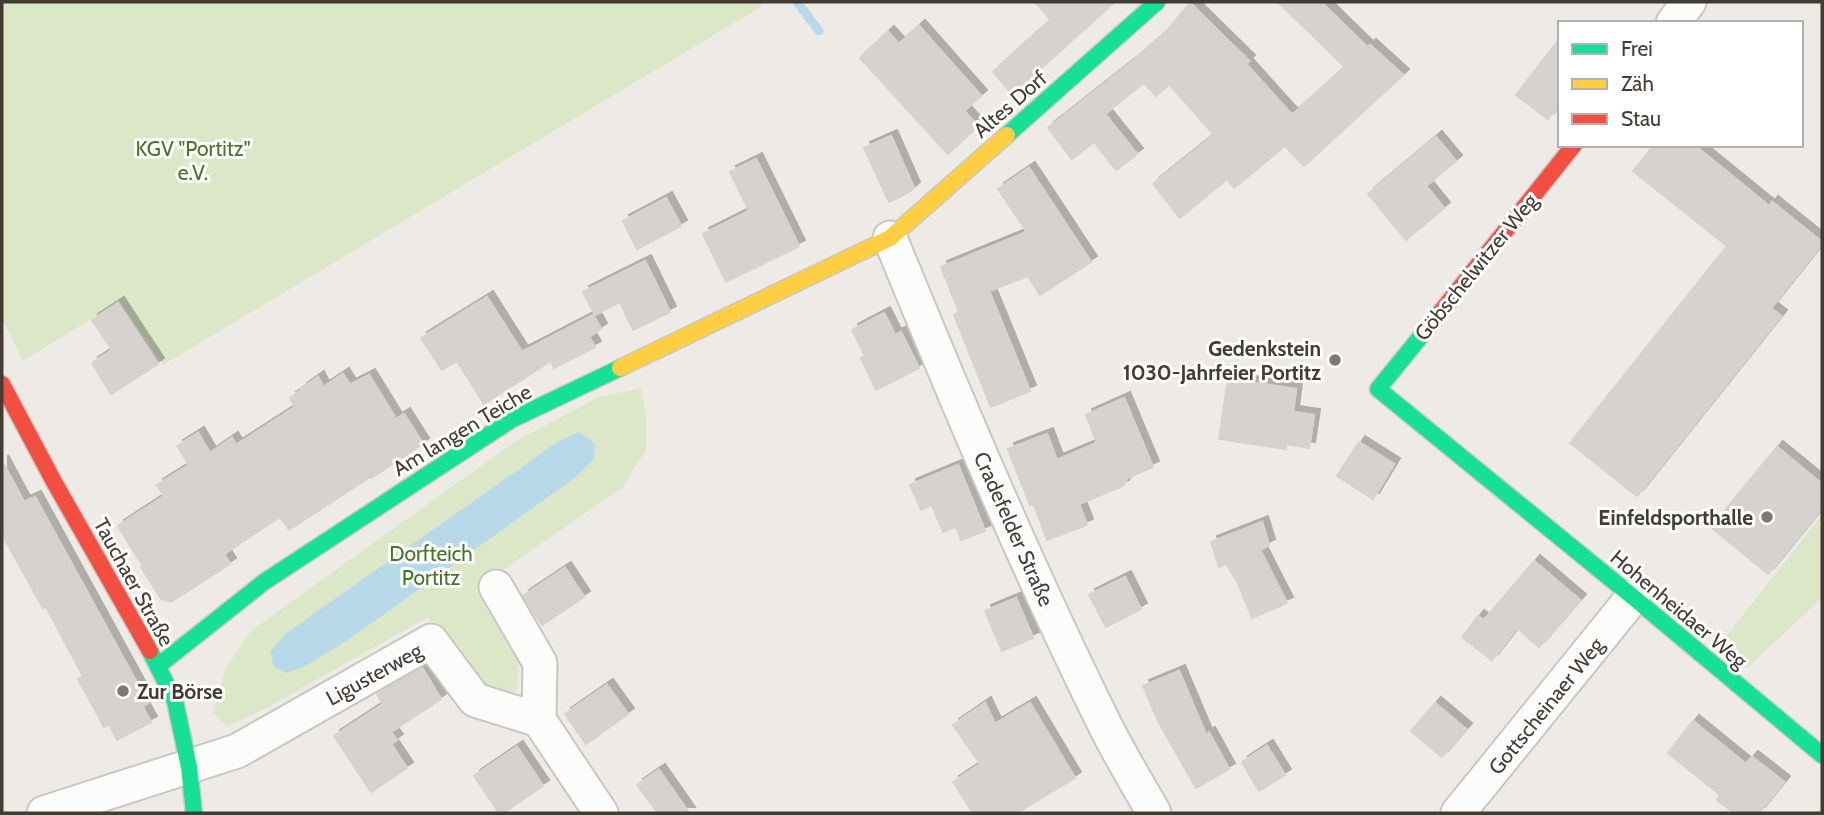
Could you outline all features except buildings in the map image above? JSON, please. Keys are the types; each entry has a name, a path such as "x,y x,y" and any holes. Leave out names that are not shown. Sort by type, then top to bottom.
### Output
{"street":[{"name":"Altes Dorf","path":"890,238 1157,2"},
{"path":"1675,21 1689,2"},
{"name":"Göbschelwitzer Weg","path":"1378,389 1572,147"},
{"name":"Am langen Teiche","path":"158,666 264,582 512,420 890,238"},
{"name":"Cradefelder Straße","path":"890,238 968,427 1051,611 1101,717 1154,813"},
{"name":"Tauchaer Straße","path":"2,384 175,701 189,767 194,813"},
{"name":"Hohenheidaer Weg","path":"1378,389 1822,755"},
{"path":"496,587 540,663 539,720 601,813"},
{"name":"Gottscheinaer Weg","path":"1458,813 1633,597"},
{"name":"Ligusterweg","path":"189,767 237,751 431,641 475,700 539,720"},
{"path":"44,813 189,767"}],"green space":[{"name":"KGV \"Portitz\" e.V.","path":"2,2 760,2 762,6 163,365 120,301 23,361 2,318"},
{"name":"Dorfteich Portitz","path":"641,388 646,415 646,450 623,487 478,587 519,654 517,691 479,687 428,617 263,710 227,726 213,712 225,670 251,631 516,441 599,397"},
{"path":"1822,515 1822,598 1747,668 1720,644"}],"water":[{"path":"579,432 595,444 594,459 576,477 348,640 304,667 286,673 274,667 270,652 285,634 559,441"}],"waterway":[{"path":"797,2 819,31"}],"traffic: fast":[{"path":"1007,135 1157,2"},
{"path":"1435,319 1378,389 1822,755"},
{"path":"158,666 264,582 511,420 620,368"},
{"path":"150,651 175,701 189,767 194,813"}],"traffic: slow":[{"path":"620,368 890,238 1007,135"}],"traffic: jam":[{"path":"1435,319 1572,147"},
{"path":"2,384 150,651"}],"place":[{"name":"Gedenkstein 1030-Jahrfeier Portitz","path":"1335,360"},
{"name":"Einfeldsporthalle","path":"1767,517"},
{"name":"Zur Börse","path":"123,691"}]}
